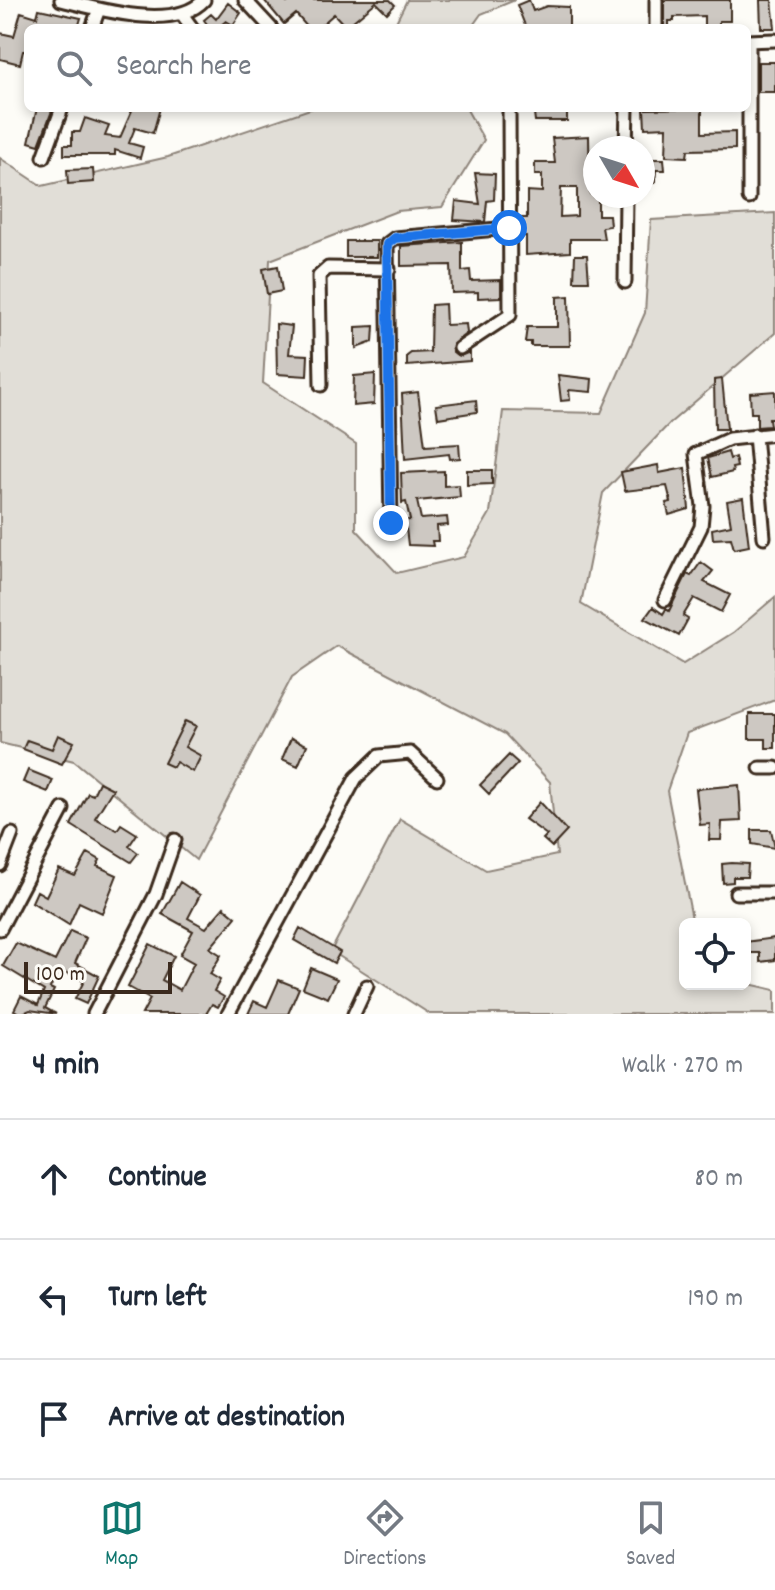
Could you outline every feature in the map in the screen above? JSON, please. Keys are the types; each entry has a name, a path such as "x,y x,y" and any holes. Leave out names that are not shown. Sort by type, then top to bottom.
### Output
{"street":[{"path":"61,0 99,9 160,17 182,14 204,0"},
{"path":"245,0 267,24"},
{"path":"656,0 656,24"},
{"path":"93,24 99,9"},
{"path":"182,14 189,24"},
{"path":"751,41 775,40"},
{"path":"44,157 61,112"},
{"path":"460,348 510,315 509,112"},
{"path":"626,136 627,112"},
{"path":"748,112 749,198"},
{"path":"625,282 626,208"},
{"path":"391,523 387,244 391,239 509,228"},
{"path":"321,385 319,276 328,268 389,269"},
{"path":"665,600 701,527 703,506 696,454 729,439 775,434"},
{"path":"755,435 764,537"},
{"path":"228,1014 356,778 379,756 410,753 437,778"},
{"path":"760,768 775,768"},
{"path":"0,929 63,809"},
{"path":"0,865 12,834"},
{"path":"94,1014 156,894 175,840"},
{"path":"736,893 775,893"},
{"path":"354,1014 367,986"}],"shaded area":[{"path":"407,0 515,0 481,14 474,24 395,24"},
{"path":"301,112 468,112 484,140 442,207 397,211 270,260 263,383 356,444 356,529 397,573 464,557 490,513 503,411 601,413 645,313 651,220 775,213 775,333 670,423 603,493 581,604 683,664 734,632 775,597 775,700 687,733 667,791 692,918 679,918 679,990 751,990 751,984 775,990 775,1014 430,1014 331,951 400,819 486,870 557,855 550,782 505,734 337,646 292,677 196,860 74,761 0,743 0,158 42,186 168,157"}],"building":[{"path":"264,0 284,0 287,3 291,0 390,0 395,5 387,13 376,2 350,24 343,24 334,14 323,24 305,24 296,14 284,24"},
{"path":"529,0 533,11 547,6 569,7 569,24 524,24 517,5"},
{"path":"664,0 730,0 730,21 704,24 704,16 674,17 674,21 664,24"},
{"path":"760,0 772,0 775,28 761,28"},
{"path":"228,3 241,13 234,24 226,21 207,24 204,20 211,14 216,19"},
{"path":"39,9 81,18 79,24 24,24 24,51 20,64 0,59 0,33 14,36 21,12 37,17"},
{"path":"758,62 775,62 775,92 758,92"},
{"path":"36,112 51,112 39,145 29,142"},
{"path":"131,112 159,112 153,133 135,128 129,143 143,147 140,158 115,150 115,155 64,155 64,145 72,145 72,132 80,132 85,118 109,126 105,136 120,138"},
{"path":"567,112 567,121 535,121 534,113"},
{"path":"644,112 702,112 702,133 735,132 735,149 688,150 687,157 666,156 667,127 645,128"},
{"path":"583,136 583,208 598,208 598,215 609,215 610,226 602,227 604,239 570,239 570,252 526,255 526,236 518,236 518,218 527,218 527,191 542,192 542,175 535,175 535,163 555,163 552,138","holes":["561,188 577,188 577,216 560,217"]},
{"path":"655,159 664,159 665,170 656,170 655,183"},
{"path":"93,169 94,182 68,184 67,170"},
{"path":"475,173 495,174 494,200 487,201 485,222 454,220 456,201 480,204"},
{"path":"346,241 377,241 377,257 346,257"},
{"path":"462,242 462,271 470,270 471,281 501,280 501,297 478,298 478,292 452,293 451,265 401,266 401,246"},
{"path":"575,255 587,255 589,281 574,281"},
{"path":"278,266 282,291 267,294 263,269"},
{"path":"569,296 570,346 531,346 531,342 525,342 527,327 557,327 557,297"},
{"path":"445,304 446,325 466,324 467,333 453,344 453,352 460,356 470,352 470,361 407,366 407,356 411,353 430,352 431,305"},
{"path":"276,324 292,326 289,354 308,355 307,376 277,374"},
{"path":"374,326 373,342 356,348 356,327"},
{"path":"375,374 374,404 353,406 354,376"},
{"path":"558,375 592,379 591,392 569,390 570,400 561,401"},
{"path":"722,379 727,429 715,429 714,380"},
{"path":"775,391 775,418 769,418 770,426 757,427 757,413 751,413 750,393"},
{"path":"418,392 425,446 459,444 460,458 450,459 449,454 405,459 402,394"},
{"path":"476,400 477,412 438,418 436,405"},
{"path":"728,452 730,459 735,457 737,467 732,468 733,472 712,477 708,458"},
{"path":"658,465 659,473 685,468 689,509 669,515 666,503 671,502 667,486 625,491 621,472"},
{"path":"467,470 492,470 492,484 467,485"},
{"path":"444,471 444,486 459,485 460,497 417,501 421,519 447,517 448,525 437,526 438,541 432,541 433,546 408,545 406,528 397,529 399,521 410,520 406,502 402,503 401,473"},
{"path":"743,498 749,546 734,549 731,538 713,539 712,529 731,525 727,501"},
{"path":"701,562 713,571 704,582 730,595 721,612 694,598 683,616 688,619 679,636 645,618 653,607 663,614 666,609 669,611 687,574 691,576"},
{"path":"749,714 775,714 775,748 766,748 766,739 749,739"},
{"path":"185,721 196,726 185,747 201,756 193,772 176,762 173,767 164,763"},
{"path":"58,735 74,742 62,764 23,749 27,740 52,749"},
{"path":"291,738 307,745 298,766 282,759"},
{"path":"509,755 518,763 489,794 480,785"},
{"path":"28,770 53,780 48,792 23,782"},
{"path":"99,782 113,789 95,818 117,830 121,824 137,834 129,846 138,853 131,862 71,825 88,793 93,795"},
{"path":"739,785 741,821 722,822 721,840 709,840 710,824 700,825 696,789"},
{"path":"540,802 567,831 552,847 543,839 547,835 525,819"},
{"path":"752,830 771,830 775,848 752,844"},
{"path":"88,853 100,860 97,866 117,875 102,913 79,902 69,925 32,902 37,891 46,896 59,869 75,876"},
{"path":"722,864 748,864 747,877 733,877 733,882 723,883"},
{"path":"180,882 200,895 188,918 206,928 224,907 236,917 210,948 221,955 210,974 220,980 214,991 224,997 218,1007 212,1004 206,1014 142,1014 150,999 128,987 150,944 174,956 162,980 180,990 194,963 180,955 193,931 162,914"},
{"path":"300,928 340,952 334,963 294,940"},
{"path":"70,931 86,938 75,963 99,976 86,1004 75,999 84,981 60,970 50,988 54,990 45,1008 56,1014 30,1010 21,1014 14,1010 21,996 38,1005 44,991 3,966 16,943 55,961"},
{"path":"775,938 775,960 760,962 760,953 751,953 751,941"},
{"path":"311,968 337,979 328,998 303,988"},
{"path":"279,980 299,988 288,1014 248,1014 254,1001 267,1007"}],"route":[{"path":"391,523 387,244 395,238 509,228"}]}
